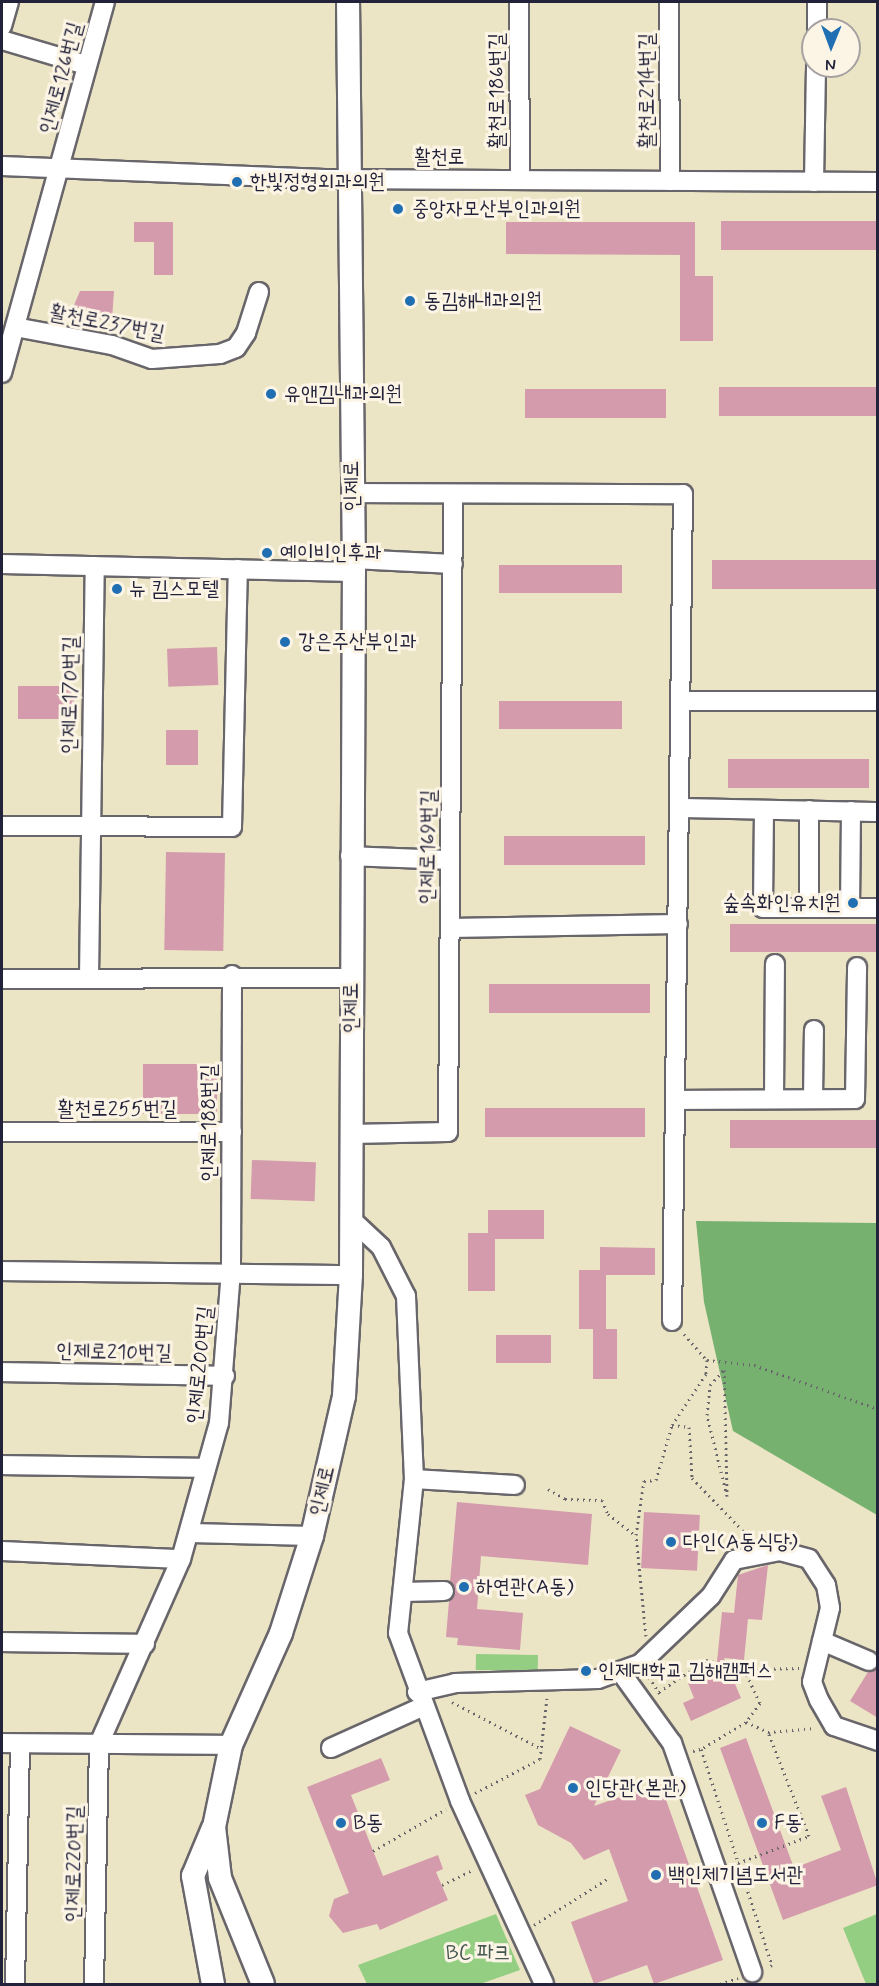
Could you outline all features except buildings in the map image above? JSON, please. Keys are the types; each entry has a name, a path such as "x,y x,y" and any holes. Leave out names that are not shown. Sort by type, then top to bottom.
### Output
{"main road":[{"name":"인제로","path":"262,1984 220,1878 214,1827 231,1745 282,1633 312,1536 344,1396 351,1275 350,856 353,566 348,2"},
{"path":"213,1984 193,1876 214,1827"}],"street":[{"path":"2,26 9,2"},
{"name":"인제로126번길","path":"60,167 105,2"},
{"name":"활천로186번길","path":"519,2 520,180"},
{"name":"활천로214번길","path":"669,2 670,181"},
{"path":"817,2 817,18"},
{"path":"2,40 86,65"},
{"path":"814,182 816,78"},
{"name":"활천로","path":"2,166 350,179 878,182"},
{"name":"활천로237번길","path":"2,373 4,352 15,327 60,167"},
{"name":"활천로237번길","path":"15,327 112,345 152,359 220,354 236,348 246,333 259,292"},
{"path":"352,493 683,494 672,1321"},
{"name":"인제로169번길","path":"350,1134 448,1132 453,494"},
{"path":"2,564 238,569 453,564"},
{"name":"인제로170번길","path":"89,978 95,566"},
{"path":"2,826 232,827 238,569"},
{"path":"681,701 878,701"},
{"path":"680,808 878,812"},
{"path":"764,810 764,908 878,908"},
{"path":"809,810 809,908"},
{"path":"850,908 851,811"},
{"path":"350,856 450,860"},
{"path":"450,928 678,924"},
{"path":"774,1099 775,964"},
{"path":"675,1100 855,1099 857,967"},
{"path":"2,979 232,975 351,978"},
{"name":"인제로188번길","path":"231,1271 232,975"},
{"path":"813,1099 814,1030"},
{"name":"활천로255번길","path":"2,1132 231,1132"},
{"path":"351,1219 381,1247 406,1296 414,1479 398,1633 419,1699 460,1801 519,1934 544,1984"},
{"path":"2,1271 231,1271 351,1275"},
{"name":"인제로200번길","path":"191,1533 225,1376 231,1271"},
{"name":"인제로210번길","path":"2,1372 225,1376"},
{"path":"2,1465 206,1468"},
{"path":"414,1479 515,1485"},
{"path":"99,1744 145,1644 191,1533 312,1536"},
{"path":"2,1551 181,1559"},
{"path":"331,1748 419,1699 454,1683 598,1679 620,1671 648,1655 711,1596 734,1560 765,1553 809,1559 826,1585 830,1608 812,1682 834,1726 878,1741"},
{"path":"403,1592 444,1591"},
{"path":"822,1641 869,1661"},
{"path":"2,1642 145,1644"},
{"path":"620,1671 672,1743 756,1971"},
{"path":"2,1743 231,1745"},
{"path":"15,1984 20,1744"},
{"name":"인제로220번길","path":"94,1984 99,1744"}],"path":[{"path":"672,1321 707,1360 754,1365 878,1409"},
{"path":"648,1655 636,1535 644,1481 656,1480 672,1425 706,1374 707,1360"},
{"path":"724,1370 726,1496 707,1415 710,1384 724,1370"},
{"path":"672,1425 689,1427 692,1478 765,1553"},
{"path":"548,1489 565,1499 602,1500 608,1514 636,1535"},
{"path":"659,1692 706,1660 744,1669 817,1668"},
{"path":"682,1754 701,1749 746,1722 760,1703 744,1669"},
{"path":"373,1851 460,1801 540,1759 548,1681"},
{"path":"419,1699 433,1692 542,1749"},
{"path":"746,1722 768,1732 834,1726"},
{"path":"738,1863 809,1836 768,1732"},
{"path":"701,1749 772,1965 756,1971"},
{"path":"441,1885 488,1863"},
{"path":"519,1934 607,1879"}],"green space":[{"path":"696,1221 877,1223 877,1515 733,1431 704,1302"},
{"path":"476,1654 538,1655 538,1671 476,1670"},
{"name":"BC 파크","path":"496,1914 520,1970 480,1984 367,1984 358,1965"},
{"path":"877,1914 877,1984 866,1984 843,1928"}],"place":[{"name":"한빛정형외과의원","path":"237,182"},
{"name":"중앙자모산부인과의원","path":"398,209"},
{"name":"동김해내과의원","path":"410,301"},
{"name":"유앤김내과의원","path":"271,394"},
{"name":"예이비인후과","path":"267,553"},
{"name":"뉴 킴스모텔","path":"117,589"},
{"name":"강은주산부인과","path":"285,642"},
{"name":"숲속화인유치원","path":"853,903"},
{"name":"다인(A동식당)","path":"671,1542"},
{"name":"하연관(A동)","path":"464,1587"},
{"name":"인제대학교 김해캠퍼스","path":"586,1671"},
{"name":"인당관(본관)","path":"573,1788"},
{"name":"B동","path":"341,1823"},
{"name":"F동","path":"762,1823"},
{"name":"백인제기념도서관","path":"656,1875"}]}
